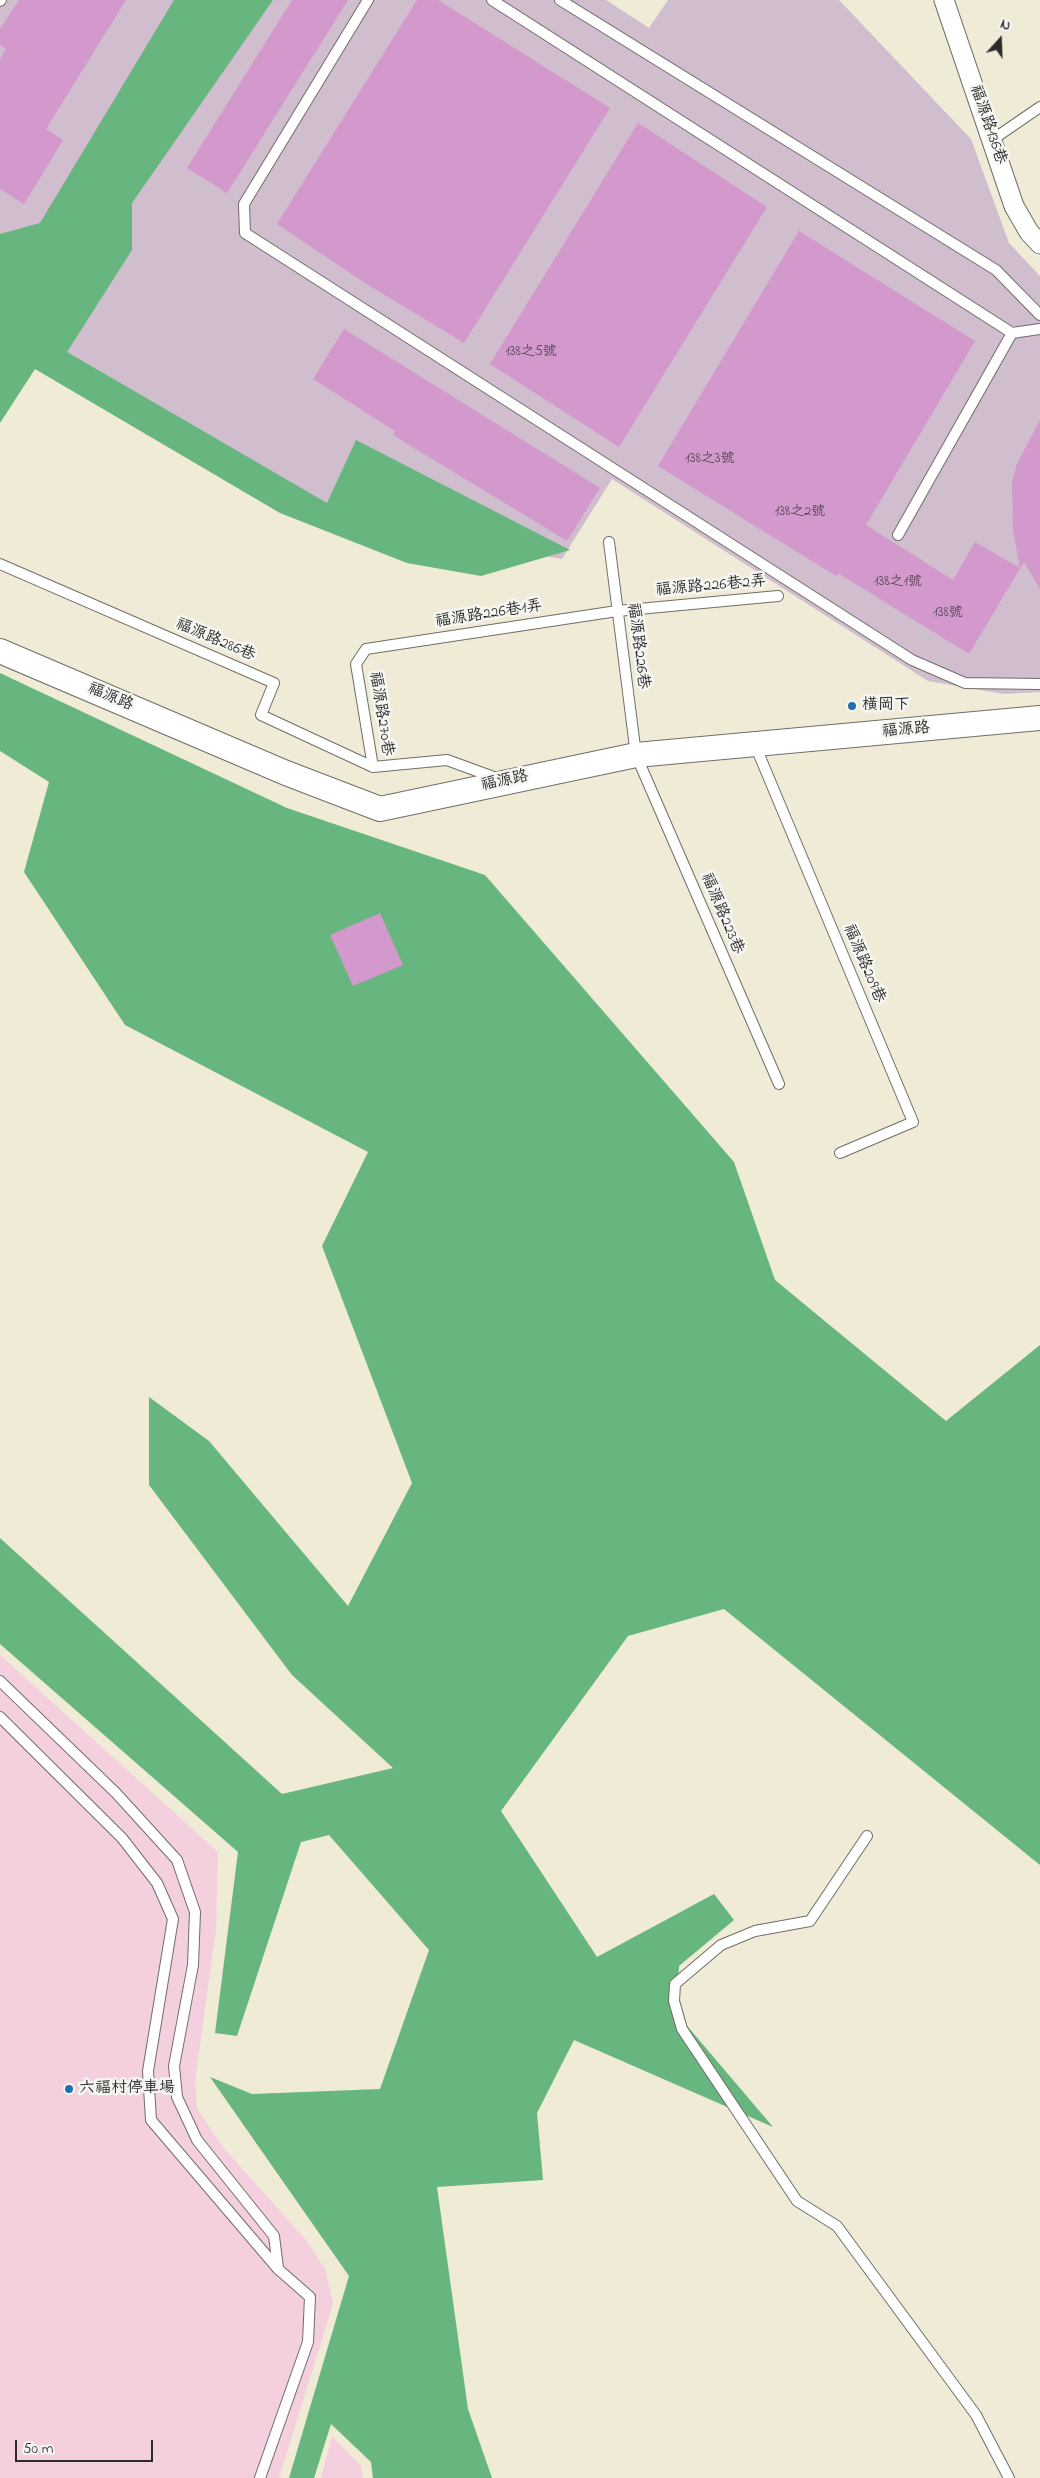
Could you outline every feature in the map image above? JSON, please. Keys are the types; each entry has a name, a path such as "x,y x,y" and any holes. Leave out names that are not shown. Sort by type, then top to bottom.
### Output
{"street":[{"name":"福源路136巷","path":"944,0 1014,206 1029,232 1040,244"},
{"name":"福源路","path":"0,651 286,773 380,809 636,755 1040,718"}],"lane":[{"path":"368,0 244,204 245,233 912,660 965,683 1040,684"},
{"path":"492,0 1012,333 1040,330"},
{"path":"560,0 996,270 1040,315"},
{"path":"992,140 1040,107"},
{"path":"898,535 1012,333"},
{"name":"福源路226巷","path":"609,542 636,755"},
{"name":"福源路286巷","path":"0,564 274,683 261,715 373,767"},
{"name":"福源路226巷2弄","path":"617,611 778,596"},
{"name":"福源路226巷1弄","path":"366,649 617,611"},
{"name":"福源路270巷","path":"366,649 356,664 373,767 447,760 509,782"},
{"name":"福源路209巷","path":"755,745 913,1122 840,1153"},
{"name":"福源路223巷","path":"636,755 779,1084"},
{"path":"0,1681 116,1793 177,1860 195,1912 193,1965 174,2066 177,2097 197,2140 274,2236 278,2269"},
{"path":"0,1717 122,1838 157,1883 173,1919 148,2071 151,2120 278,2269 310,2298 308,2342 260,2478"},
{"path":"867,1836 810,1921 755,1931 721,1945 675,1984 674,2001 682,2029 797,2201 837,2226 976,2415 1009,2478"}],"shaded area":[{"path":"0,0 606,0 649,28 668,0 839,0 971,139 1009,243 1040,276 1040,692 1004,694 928,681 612,479 562,559 328,520 0,336"},
{"name":"六福村停車場","path":"0,1655 218,1852 216,1929 195,2081 197,2108 222,2146 307,2241 325,2269 333,2304 279,2478 0,2478"},
{"path":"332,2436 361,2466 363,2478 321,2478"}],"green space":[{"path":"174,0 273,0 132,203 132,250 67,352 327,503 356,440 570,550 481,576 407,563 280,513 35,369 0,423 0,234 40,223"},
{"path":"0,673 287,808 485,875 734,1162 775,1280 946,1421 1040,1345 1040,1865 724,1609 628,1636 501,1811 597,1957 714,1894 734,1920 679,1966 677,2014 773,2127 574,2040 537,2113 543,2180 437,2187 468,2409 492,2478 373,2478 371,2462 331,2424 314,2478 289,2478 349,2276 210,2077 252,2094 380,2089 429,1950 329,1835 301,1842 237,2036 215,2033 238,1852 0,1644 0,1538 282,1794 393,1768 292,1675 149,1485 149,1397 209,1441 348,1606 412,1483 322,1246 368,1152 125,1025 24,872 49,782 0,751"}],"building":[{"path":"19,0 126,0 46,129 63,140 24,204 0,189 0,59 6,49 0,45 0,29"},
{"path":"292,0 348,0 227,193 187,168"},
{"path":"417,0 438,0 610,108 464,343 365,283 277,224"},
{"path":"638,123 767,207 619,447 490,364"},
{"path":"799,231 975,341 866,525 953,580 975,542 1020,568 1013,530 1012,481 1017,464 1040,420 1040,589 1024,562 969,654 838,573 836,576 658,466"},
{"path":"344,329 600,488 567,541 393,435 395,431 313,379"},
{"path":"380,913 403,965 353,986 330,935"}],"place":[{"name":"橫岡下","path":"852,706"},
{"name":"六福村停車場","path":"69,2089"}]}
